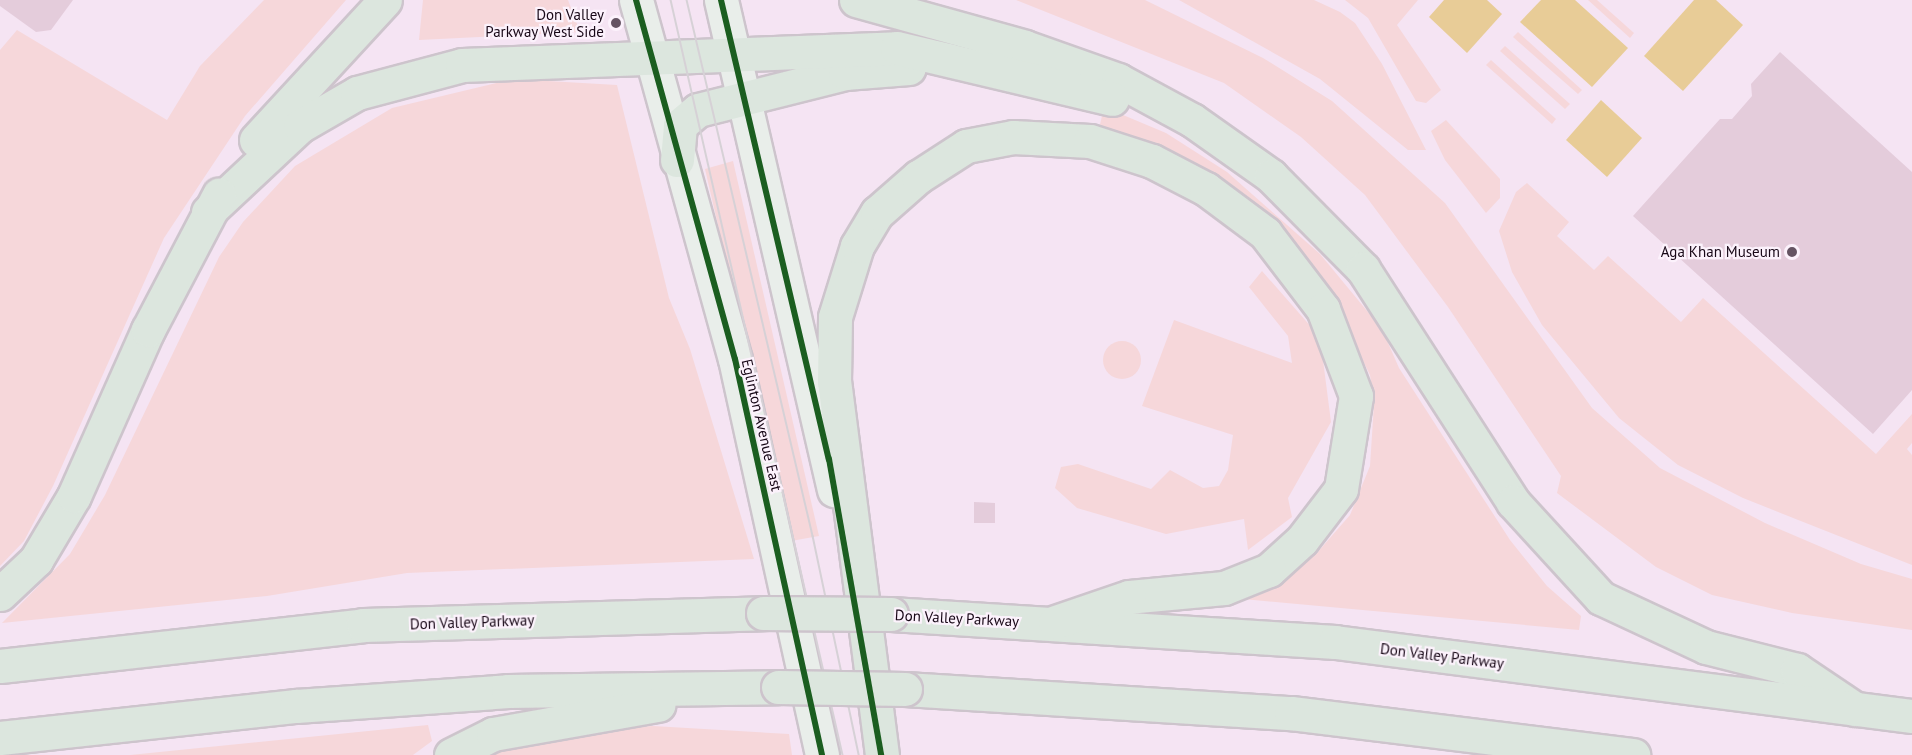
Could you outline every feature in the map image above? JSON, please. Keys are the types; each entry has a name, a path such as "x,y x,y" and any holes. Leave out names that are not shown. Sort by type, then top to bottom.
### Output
{"highway":[{"path":"0,594 36,561 74,496 208,212 249,147 385,0"},
{"path":"856,0 1025,47 1118,81 1192,120 1271,176 1363,269 1513,502 1601,598 1706,647 1797,670 1856,709"},
{"path":"208,212 300,126 357,93 462,65 732,52 897,48 980,63 1192,120"},
{"path":"677,160 675,137 688,116 742,97 845,73 980,63"},
{"path":"882,755 834,382 835,317 857,246 877,213 918,177 966,146 1013,137 1090,141 1152,161 1206,189 1265,233 1323,309 1356,396 1341,489 1302,540 1269,570 1224,588 1129,597 1055,622"},
{"name":"Don Valley Parkway","path":"0,666 363,625 763,613 891,614 1055,622 1335,642 1912,716"},
{"path":"451,755 494,734 778,687"},
{"path":"0,738 296,706 496,692 778,687 905,689 1291,713 1633,755"}],"main road":[{"name":"Eglinton Avenue East","path":"636,0 677,160 735,359 822,755"},
{"path":"721,0 828,459 882,755"}],"shaded area":[{"path":"264,0 346,0 245,116 164,238 53,486 24,541 0,566 0,50 17,30 167,120 200,66"},
{"path":"423,0 568,0 580,32 419,40"},
{"path":"1016,0 1145,0 1263,58 1332,101 1445,203 1592,408 1660,468 1765,523 1861,564 1912,579 1912,630 1792,613 1712,595 1656,567 1557,493 1561,476 1448,307 1365,195 1301,137 1224,83"},
{"path":"1179,0 1314,0 1340,12 1355,23 1382,64 1426,150 1408,150 1320,79"},
{"path":"1345,0 1418,0 1397,25 1441,90 1426,103 1416,101 1368,18"},
{"path":"1444,0 1487,0 1502,14 1467,53 1429,17"},
{"path":"1541,0 1575,0 1628,48 1592,87 1520,22"},
{"path":"1588,0 1597,0 1634,33 1630,38"},
{"path":"1694,0 1716,0 1743,25 1683,91 1644,56"},
{"path":"1518,32 1582,90 1578,94 1513,37"},
{"path":"1505,46 1570,104 1565,109 1500,51"},
{"path":"1491,60 1556,119 1552,124 1486,65"},
{"path":"513,79 617,85 669,298 690,349 754,559 407,573 267,596 2,623 70,554 105,495 219,257 243,222 295,166 392,108"},
{"path":"1601,100 1642,138 1607,177 1566,140"},
{"path":"1104,107 1166,133 1227,172 1320,254 1382,329 1399,368 1510,540 1547,586 1581,616 1579,630 1243,599 1316,554 1350,515 1370,466 1374,404 1370,375 1328,290 1099,129"},
{"path":"1446,120 1500,179 1500,198 1486,213 1445,160 1431,131"},
{"path":"733,161 819,536 791,541 705,169"},
{"path":"1527,183 1569,222 1557,236 1594,270 1608,256 1681,322 1703,298 1876,454 1912,414 1912,443 1907,449 1912,455 1912,565 1743,498 1678,465 1619,418 1542,325 1512,272 1499,231 1516,192"},
{"path":"1262,271 1320,337 1331,422 1288,498 1292,517 1248,550 1244,519 1166,534 1077,508 1055,488 1061,467 1078,464 1151,489 1170,470 1203,488 1219,486 1228,470 1233,435 1142,406 1174,320 1292,363 1288,336 1249,287"},
{"path":"1122,341 1136,346 1141,360 1136,374 1122,379 1108,374 1103,360 1108,346"},
{"path":"428,725 432,741 413,755 130,755"},
{"path":"653,726 789,734 792,755 480,755 580,730"}],"building":[{"path":"0,0 73,0 51,30 36,32 0,6"},
{"name":"Aga Khan Museum","path":"1780,52 1912,172 1912,390 1873,434 1633,216 1720,119 1732,119 1752,96 1751,84"},
{"path":"974,502 995,503 995,523 974,523"}],"tram line":[{"path":"671,0 843,755"},
{"path":"687,0 813,536 859,755"}],"cycle path":[{"path":"636,0 735,359 822,755"},
{"path":"721,0 829,459 881,755"}],"place":[{"name":"Don Valley Parkway West Side","path":"616,23"},
{"name":"Aga Khan Museum","path":"1792,252"}]}
